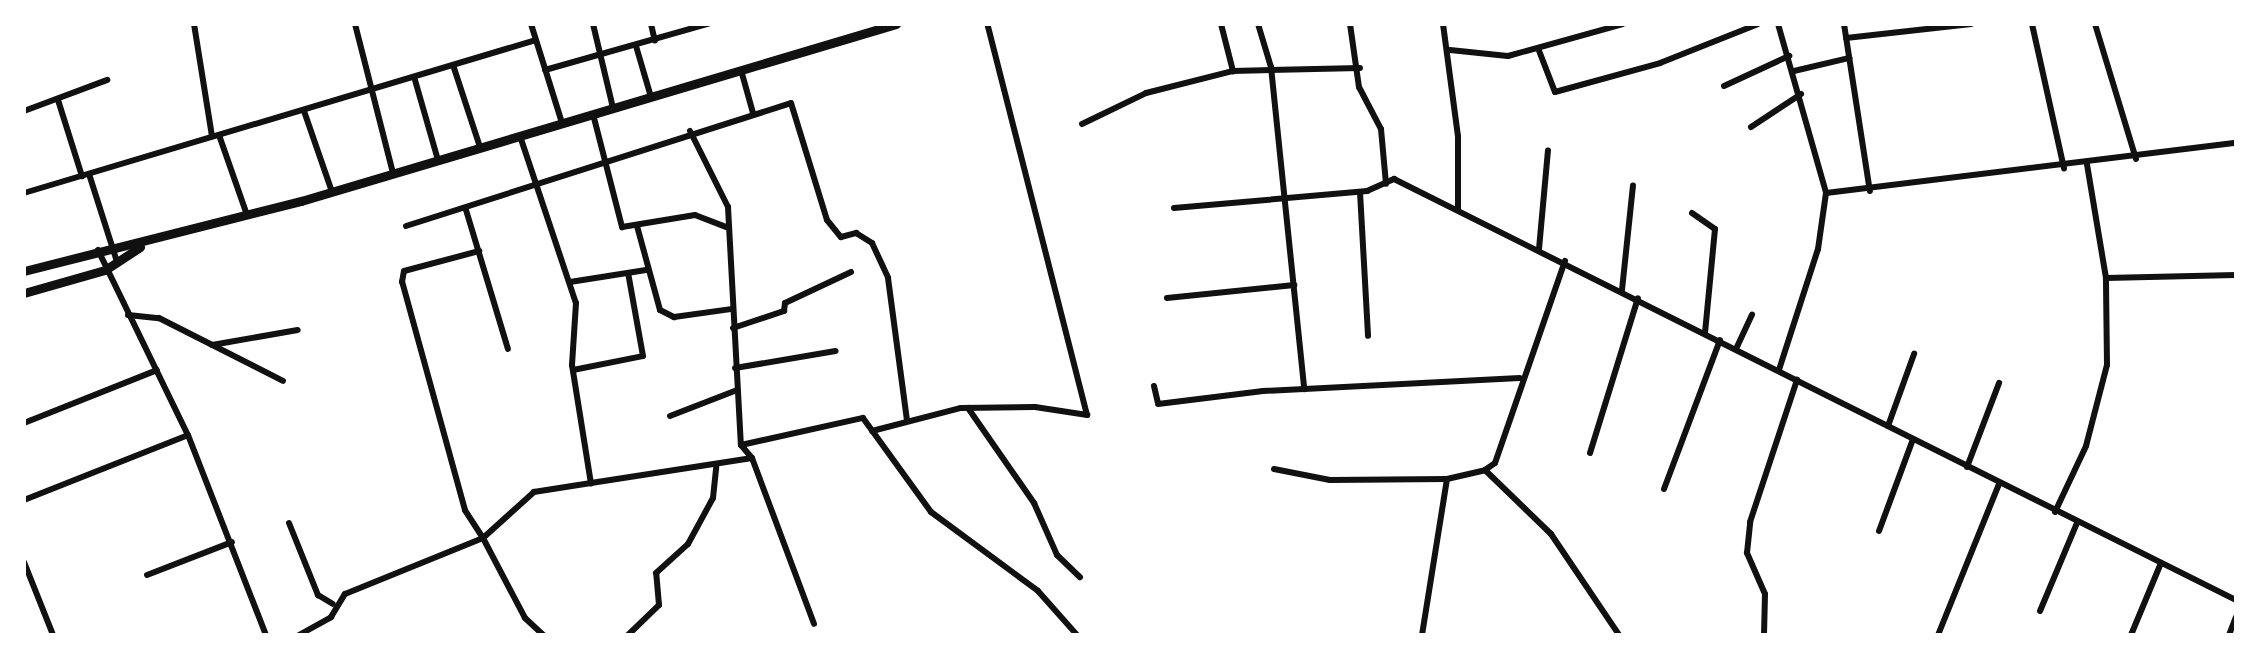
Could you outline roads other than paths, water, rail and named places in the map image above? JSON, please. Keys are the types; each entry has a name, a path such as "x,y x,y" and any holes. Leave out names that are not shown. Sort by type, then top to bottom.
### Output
{"highway":[{"path":"24,271 97,249 143,245 248,216 741,70 871,28 896,24"},
{"path":"24,293 105,270 143,245"}],"street":[{"path":"194,24 200,99 248,216"},
{"path":"355,24 393,173"},
{"path":"531,24 562,123"},
{"path":"593,24 613,108"},
{"path":"651,24 655,41"},
{"path":"545,70 708,24"},
{"path":"872,431 968,408 1035,407 1087,415 987,24"},
{"path":"1221,24 1233,71"},
{"path":"1258,24 1271,67 1304,389"},
{"path":"1350,24 1360,68 1359,87 1381,129 1386,184"},
{"path":"1443,24 1450,50 1458,209"},
{"path":"1450,50 1485,57 1538,48 1623,24"},
{"path":"1538,48 1555,92 1660,63 1758,24"},
{"path":"1778,24 1801,94 1826,193 1818,249 1779,370"},
{"path":"1844,24 1870,191"},
{"path":"1846,38 1971,24"},
{"path":"2032,24 2064,168"},
{"path":"2095,24 2136,159"},
{"path":"24,193 373,89 415,80 536,40"},
{"path":"636,46 651,97"},
{"path":"1724,86 1789,56"},
{"path":"1794,71 1849,58"},
{"path":"1082,124 1146,93 1233,71 1271,67 1360,68"},
{"path":"454,68 480,147"},
{"path":"741,70 753,113"},
{"path":"24,111 107,80"},
{"path":"415,80 438,160"},
{"path":"1751,127 1801,94"},
{"path":"58,100 117,262"},
{"path":"406,226 538,187 604,158 791,103 827,220 841,237 862,235 877,251 897,311 907,421"},
{"path":"304,111 332,192"},
{"path":"593,114 622,227 695,215 726,227"},
{"path":"690,131 728,207 726,227 741,445 752,458 814,624"},
{"path":"520,136 570,282 573,370 591,483"},
{"path":"1826,193 1870,191 2064,168 2236,143"},
{"path":"1539,249 1548,150"},
{"path":"2055,512 2098,410 2107,365 2106,278 2087,165"},
{"path":"1174,208 1360,192 1394,179 1565,261 1999,484 2236,600"},
{"path":"1622,290 1633,186"},
{"path":"1360,192 1368,336"},
{"path":"466,210 508,349"},
{"path":"1692,213 1715,229 1705,333"},
{"path":"637,226 651,293 660,310 674,317 732,309"},
{"path":"97,249 188,435 266,635"},
{"path":"479,251 404,271 402,282 465,510 525,618 543,635"},
{"path":"1274,469 1330,480 1447,479 1485,470 1495,463 1520,378 1565,261"},
{"path":"570,282 646,270"},
{"path":"733,328 784,311 785,303 851,272"},
{"path":"573,370 643,356 628,273"},
{"path":"2106,278 2236,275"},
{"path":"1167,298 1294,285"},
{"path":"632,296 651,293"},
{"path":"1590,453 1638,298"},
{"path":"1736,349 1752,314"},
{"path":"128,315 159,318 283,381"},
{"path":"212,345 298,330"},
{"path":"1664,489 1720,340"},
{"path":"735,368 836,351"},
{"path":"1888,426 1914,354"},
{"path":"24,423 157,370"},
{"path":"1154,386 1158,404 1304,389 1520,378"},
{"path":"1764,635 1765,594 1747,553 1750,522 1797,380"},
{"path":"1967,467 1999,383"},
{"path":"670,416 737,390"},
{"path":"968,408 1034,503 1057,555 1080,577"},
{"path":"741,445 863,418 931,512 1038,591 1077,635"},
{"path":"24,500 188,435"},
{"path":"1879,531 1913,439"},
{"path":"333,604 483,538 534,492 716,467 752,458"},
{"path":"628,635 659,605 656,573 688,544 713,498 716,467"},
{"path":"1485,470 1551,534 1619,635"},
{"path":"1422,635 1447,479"},
{"path":"1938,635 1999,484"},
{"path":"289,523 318,595 333,604"},
{"path":"2040,611 2077,523"},
{"path":"147,575 232,542"},
{"path":"24,562 53,635"},
{"path":"2131,635 2161,563"},
{"path":"299,635 331,617 333,604"},
{"path":"2229,635 2236,617"}]}
